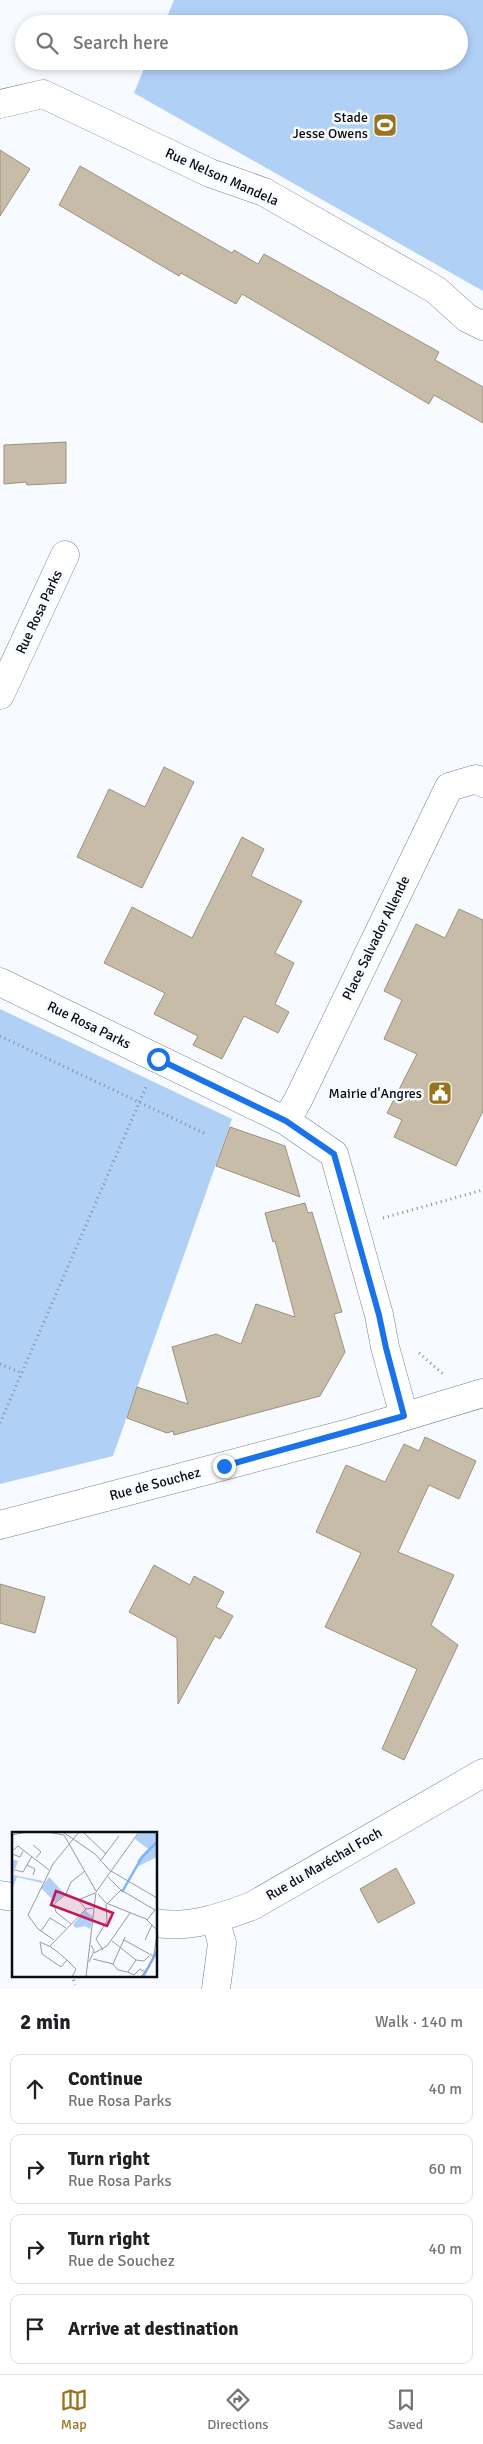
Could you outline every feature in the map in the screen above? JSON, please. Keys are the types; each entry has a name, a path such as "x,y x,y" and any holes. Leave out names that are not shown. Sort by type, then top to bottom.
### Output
{"street":[{"name":"Rue Nelson Mandela","path":"0,104 43,94 210,173 264,192 436,290 467,318 483,326"},
{"name":"Rue Rosa Parks","path":"0,695 65,555"},
{"name":"Place Salvador Allende","path":"286,1121 298,1100 449,787 476,779 483,783"},
{"name":"Rue Rosa Parks","path":"0,982 286,1121 334,1154 379,1315 404,1416"},
{"name":"Rue de Souchez","path":"0,1525 344,1434 483,1393"},
{"name":"Rue du Maréchal Foch","path":"158,1923 168,1925 215,1920 252,1906 483,1773"},
{"path":"215,1920 222,1942 216,1989"}],"path":[{"path":"0,1036 206,1134"},
{"path":"0,1423 158,1059"},
{"path":"383,1218 483,1190"},
{"path":"0,1364 22,1373"},
{"path":"72,1976 75,1985"}],"shaded area":[{"path":"174,0 483,0 483,291 134,93 143,70 468,70 468,15 168,15"},
{"path":"0,1009 232,1119 113,1456 0,1484"}],"building":[{"path":"0,150 30,169 0,216"},
{"path":"80,166 232,253 234,250 258,264 264,254 439,352 435,360 483,387 483,423 434,395 429,404 242,294 236,304 181,273 179,276 59,205"},
{"path":"66,442 66,483 27,485 26,482 4,484 4,445"},
{"path":"164,767 194,782 142,888 77,857 109,789 145,807"},
{"path":"242,837 264,849 251,876 302,901 275,953 294,963 275,1004 289,1012 278,1033 244,1016 222,1059 193,1045 198,1036 154,1014 165,993 104,963 132,907 192,938"},
{"path":"459,909 483,920 483,1111 456,1166 394,1137 402,1120 387,1113 417,1054 384,1039 402,1000 384,991 416,924 445,938"},
{"path":"230,1127 285,1146 300,1197 216,1166"},
{"path":"305,1203 308,1213 312,1212 342,1312 334,1314 345,1352 320,1396 174,1435 173,1431 167,1433 127,1418 137,1387 188,1404 172,1347 216,1334 241,1344 256,1304 295,1317 275,1241 273,1242 265,1213"},
{"path":"425,1437 476,1461 459,1499 429,1485 398,1552 454,1575 431,1625 458,1645 404,1760 382,1749 417,1669 325,1627 361,1553 316,1532 346,1465 385,1482 404,1444 419,1451"},
{"path":"154,1565 190,1585 194,1576 224,1592 216,1607 233,1616 220,1639 215,1636 178,1704 177,1638 129,1612"},
{"path":"0,1584 45,1597 35,1633 0,1623"},
{"path":"396,1868 415,1903 378,1923 360,1889"}],"place":[{"name":"Stade Jesse Owens","path":"385,125"},
{"name":"Mairie d'Angres","path":"440,1093"}],"route":[{"path":"158,1059 286,1121 334,1154 379,1315 404,1416 353,1432 224,1466"}]}
